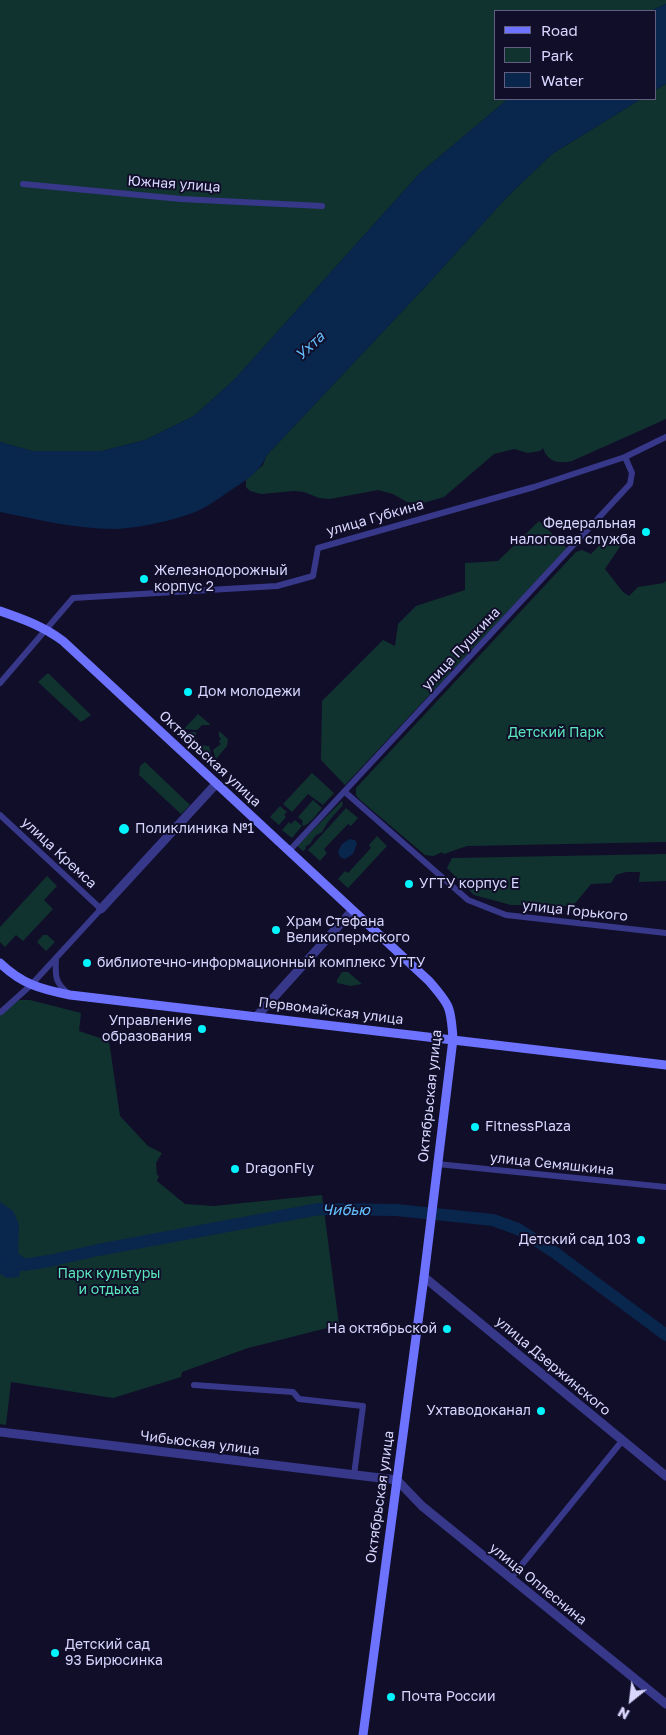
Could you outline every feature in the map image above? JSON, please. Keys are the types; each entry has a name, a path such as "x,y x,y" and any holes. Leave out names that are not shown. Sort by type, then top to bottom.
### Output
{"main road":[{"name":"Октябрьская улица","path":"0,611 47,630 63,641 429,981 445,1000 451,1013 452,1039 424,1277 362,1735"},
{"name":"Первомайская улица","path":"0,963 21,980 31,985 70,995 666,1065"}],"street":[{"name":"Южная улица","path":"23,184 181,199 322,206"},
{"name":"улица Губкина","path":"47,630 73,598 277,586 313,576 318,548 534,487 625,457 666,438"},
{"name":"улица Пушкина","path":"289,851 630,484 632,473 625,457"},
{"path":"0,683 47,630"},
{"path":"1,1012 56,959 216,784"},
{"name":"улица Горького","path":"345,792 468,900 506,915 666,933"},
{"name":"улица Кремса","path":"0,815 101,909"},
{"path":"256,1016 352,911"},
{"path":"56,959 55,976 60,986 70,995"},
{"name":"улица Семяшкина","path":"437,1164 666,1187"},
{"name":"улица Дзержинского","path":"424,1277 666,1476"},
{"path":"194,1385 293,1392 299,1399 363,1406 354,1475"},
{"name":"Чибьюская улица","path":"0,1432 396,1480"},
{"path":"511,1578 622,1440"},
{"name":"улица Оплеснина","path":"396,1480 422,1506 666,1704"}],"green space":[{"path":"0,0 666,0 666,4 652,10 493,10 493,100 507,100 420,173 235,379 194,416 145,440 102,451 32,451 0,442"},
{"path":"666,84 666,419 572,461 554,461 547,456 543,448 540,451 528,453 514,449 494,454 444,497 423,503 407,502 393,494 378,490 330,499 294,491 261,494 250,491 246,487 246,480 263,465 266,456 507,197 552,154 639,100 656,100 656,89"},
{"path":"539,521 567,548 345,785 321,760 322,701 383,640 395,646 398,624 416,606 465,590 465,563 498,561"},
{"name":"Детский Парк","path":"611,533 621,545 605,569 623,592 629,596 638,587 664,583 666,581 666,842 467,846 444,854 442,852 434,856 425,855 359,799 356,795 356,788 576,552 582,550 591,554"},
{"path":"48,673 91,715 81,722 38,682"},
{"path":"198,714 211,725 202,725 197,730 184,729"},
{"path":"219,731 228,739 227,746 216,759 213,750 221,744 219,742 221,738 219,737"},
{"path":"184,732 196,732 196,738 199,742 209,746 213,760"},
{"path":"145,762 190,805 181,814 139,775 140,766"},
{"path":"312,773 334,793 323,805 308,794 292,812 283,804"},
{"path":"313,800 322,808 311,821 303,826 303,821 298,817"},
{"path":"342,801 342,806 322,832 315,836 310,844 306,846 305,850 303,851 298,847 298,845"},
{"path":"280,806 287,812 284,815 286,817 279,825 270,817"},
{"path":"346,808 358,818 351,826 348,824 324,849 327,853 320,861 308,850"},
{"path":"295,820 302,826 292,838 282,830 289,822 291,824"},
{"path":"377,836 387,846 348,888 338,879 345,871 348,873 371,848 369,845"},
{"path":"666,854 666,881 639,882 640,872 626,872 616,875 611,883 591,884 573,906 511,905 474,895 447,868 452,858"},
{"path":"47,876 57,886 44,900 53,909 23,941 16,935 5,947 0,942 0,927"},
{"path":"43,935 47,935 55,942 46,951 37,942"},
{"path":"342,972 348,972 362,984 351,986 337,983"},
{"name":"Парк культуры и отдыха","path":"19,1000 30,1000 81,1013 79,1031 109,1041 120,1116 148,1146 162,1153 156,1163 157,1175 159,1176 157,1181 185,1204 214,1206 322,1195 339,1325 248,1348 182,1372 181,1377 113,1398 11,1382 6,1425 0,1424 0,1015"}],"water":[{"path":"666,4 666,84 656,89 656,10 652,10"},
{"name":"Ухта","path":"507,100 639,100 552,154 507,197 266,456 255,473 212,503 195,512 177,518 155,524 122,529 99,529 70,525 0,512 0,442 32,451 102,451 145,440 194,416 235,379 420,173"},
{"path":"350,839 355,840 357,844 353,854 345,859 340,857 338,852 342,844"},
{"path":"0,1202 13,1211 19,1224 18,1256 23,1258 19,1277 7,1278 0,1274"}],"waterway":[{"name":"Чибью","path":"0,1248 24,1265 319,1209 396,1210 493,1220 518,1229 554,1252 666,1335"}],"place":[{"name":"Федеральная налоговая служба","path":"646,532"},
{"name":"Железнодорожный корпус 2","path":"144,579"},
{"name":"Дом молодежи","path":"188,692"},
{"name":"Поликлиника №1","path":"124,829"},
{"name":"УГТУ корпус Е","path":"409,884"},
{"name":"Храм Стефана Великопермского","path":"276,930"},
{"name":"библиотечно-информационный комплекс УГТУ","path":"87,963"},
{"name":"Управление образования","path":"202,1029"},
{"name":"FitnessPlaza","path":"475,1127"},
{"name":"DragonFly","path":"235,1169"},
{"name":"Детский сад 103","path":"641,1240"},
{"name":"На октябрьской","path":"447,1329"},
{"name":"Ухтаводоканал","path":"541,1411"},
{"name":"Детский сад 93 Бирюсинка","path":"55,1653"},
{"name":"Почта России","path":"391,1697"}]}
